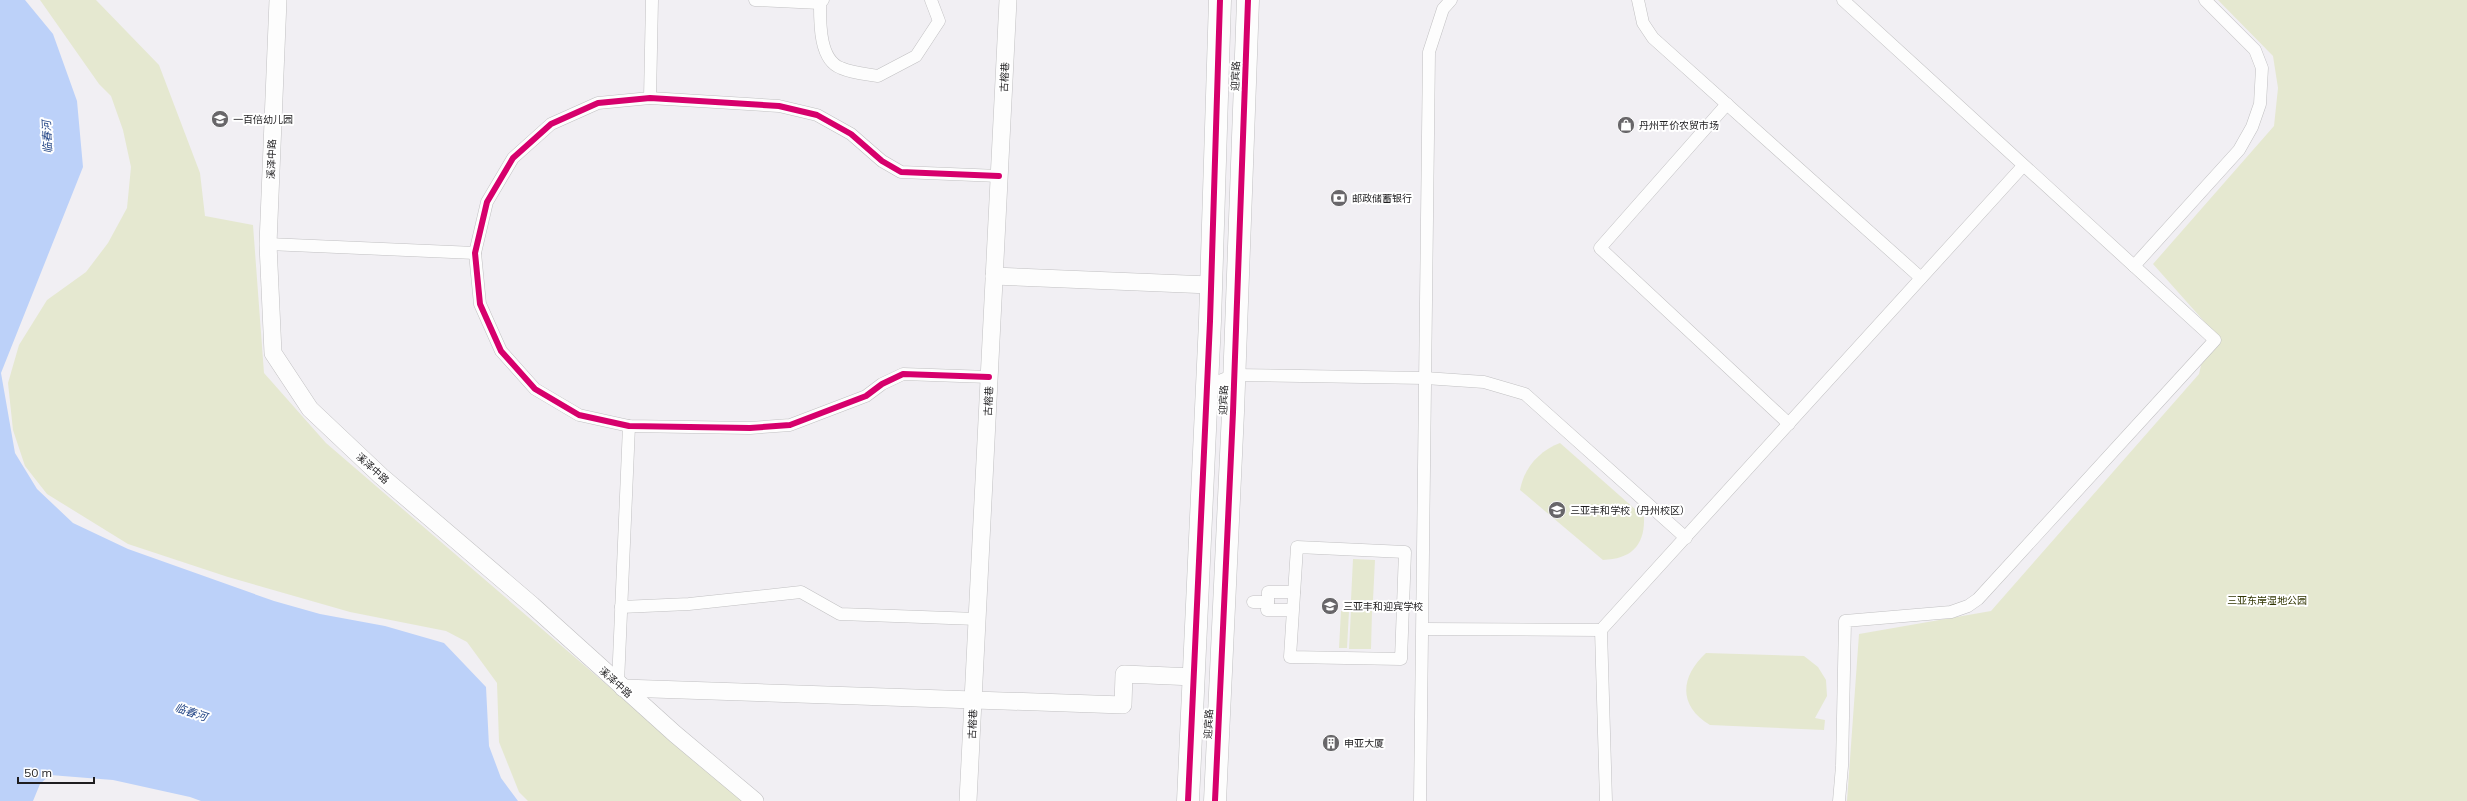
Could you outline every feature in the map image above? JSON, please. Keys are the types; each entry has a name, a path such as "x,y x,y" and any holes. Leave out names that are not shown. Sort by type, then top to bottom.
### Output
{"highway":[{"name":"迎宾路","path":"1188,801 1210,321 1220,0"},
{"name":"迎宾路","path":"1215,801 1233,412 1248,0"},
{"path":"1210,321 1217,329 1222,331 1236,325"},
{"path":"1210,321 1220,348 1234,376"},
{"path":"1205,411 1233,412"}],"street":[{"name":"溪泽中路","path":"278,0 268,244 273,353 310,409 381,476 755,801"},
{"path":"650,98 652,0"},
{"path":"755,0 822,2 819,31 828,58 839,68 878,76 916,56 939,21 931,0"},
{"name":"古榕巷","path":"968,801 1008,0"},
{"path":"1420,801 1429,52 1443,9 1451,0"},
{"path":"1638,0 1643,23 1653,38 1921,278"},
{"path":"1839,801 1842,766 1845,621 1951,612 1968,606 1978,599 2214,340 1843,0"},
{"path":"2134,266 2239,150 2252,126 2260,104 2262,68 2256,50 2205,0"},
{"path":"989,377 903,374 882,384 866,396 790,425 750,428 629,426 579,415 535,389 500,351 480,304 475,253 487,202 513,158 551,124 598,103 650,98 779,106 817,115 851,134 882,161 901,172 999,176"},
{"path":"1727,104 1600,248 1789,424"},
{"path":"1606,801 1602,630 2023,166"},
{"path":"268,244 475,253"},
{"path":"994,276 1210,284"},
{"path":"1207,386 1234,376 1425,378 1484,382 1525,394 1686,538"},
{"path":"629,426 621,607 621,686 1122,705 1124,674 1194,677"},
{"path":"1297,547 1407,552 1401,659 1290,657 1294,592 1297,547"},
{"path":"621,607 689,604 802,592 840,614 977,619"},
{"path":"1292,610 1267,610 1268,592 1294,592"},
{"path":"1253,602 1268,602"},
{"path":"1423,629 1602,630"}],"green space":[{"path":"40,0 96,0 159,65 200,173 205,216 253,225 264,373 326,443 742,801 528,801 519,792 499,742 497,683 467,642 446,631 350,612 228,577 128,544 47,494 25,466 13,430 8,383 19,345 47,300 86,272 108,243 127,208 131,167 123,130 111,96 99,84"},
{"name":"三亚东岸湿地公园","path":"2218,0 2467,0 2467,801 1847,801 1859,634 1991,611 2199,374 2210,328 2153,264 2274,126 2278,88 2273,56"},
{"path":"1560,443 1644,517 1642,536 1639,543 1629,554 1613,559 1603,560 1520,490 1525,474 1534,461 1552,446"},
{"path":"1353,559 1375,560 1373,600 1351,600"},
{"path":"1341,611 1349,611 1347,648 1339,648"},
{"path":"1351,611 1372,611 1371,649 1349,649"},
{"path":"1706,653 1804,656 1818,667 1826,680 1827,696 1815,718 1825,720 1824,730 1710,725 1692,709 1686,691 1687,681 1691,672 1697,662"}],"water":[{"name":"临春河","path":"0,0 25,0 53,34 77,101 83,167 1,373 15,453 37,489 73,523 128,549 274,601 320,614 385,626 444,643 486,687 489,746 501,778 518,801 201,801 190,797 113,780 50,775 40,784 33,801 0,801"}],"cycle path":[{"path":"1188,801 1210,321 1220,0"},
{"path":"1215,801 1233,412 1248,0"},
{"path":"989,377 903,374 882,384 866,396 790,425 750,428 629,426 579,415 535,389 501,351 480,304 475,253 487,202 513,158 551,124 598,103 650,98 779,106 817,115 851,134 882,161 901,172 999,176"}],"place":[{"name":"一百倍幼儿园","path":"220,119"},
{"name":"丹州平价农贸市场","path":"1626,125"},
{"name":"邮政储蓄银行","path":"1339,198"},
{"name":"三亚丰和学校（丹州校区）","path":"1557,510"},
{"name":"三亚丰和迎宾学校","path":"1330,606"},
{"name":"申亚大厦","path":"1331,743"}]}
